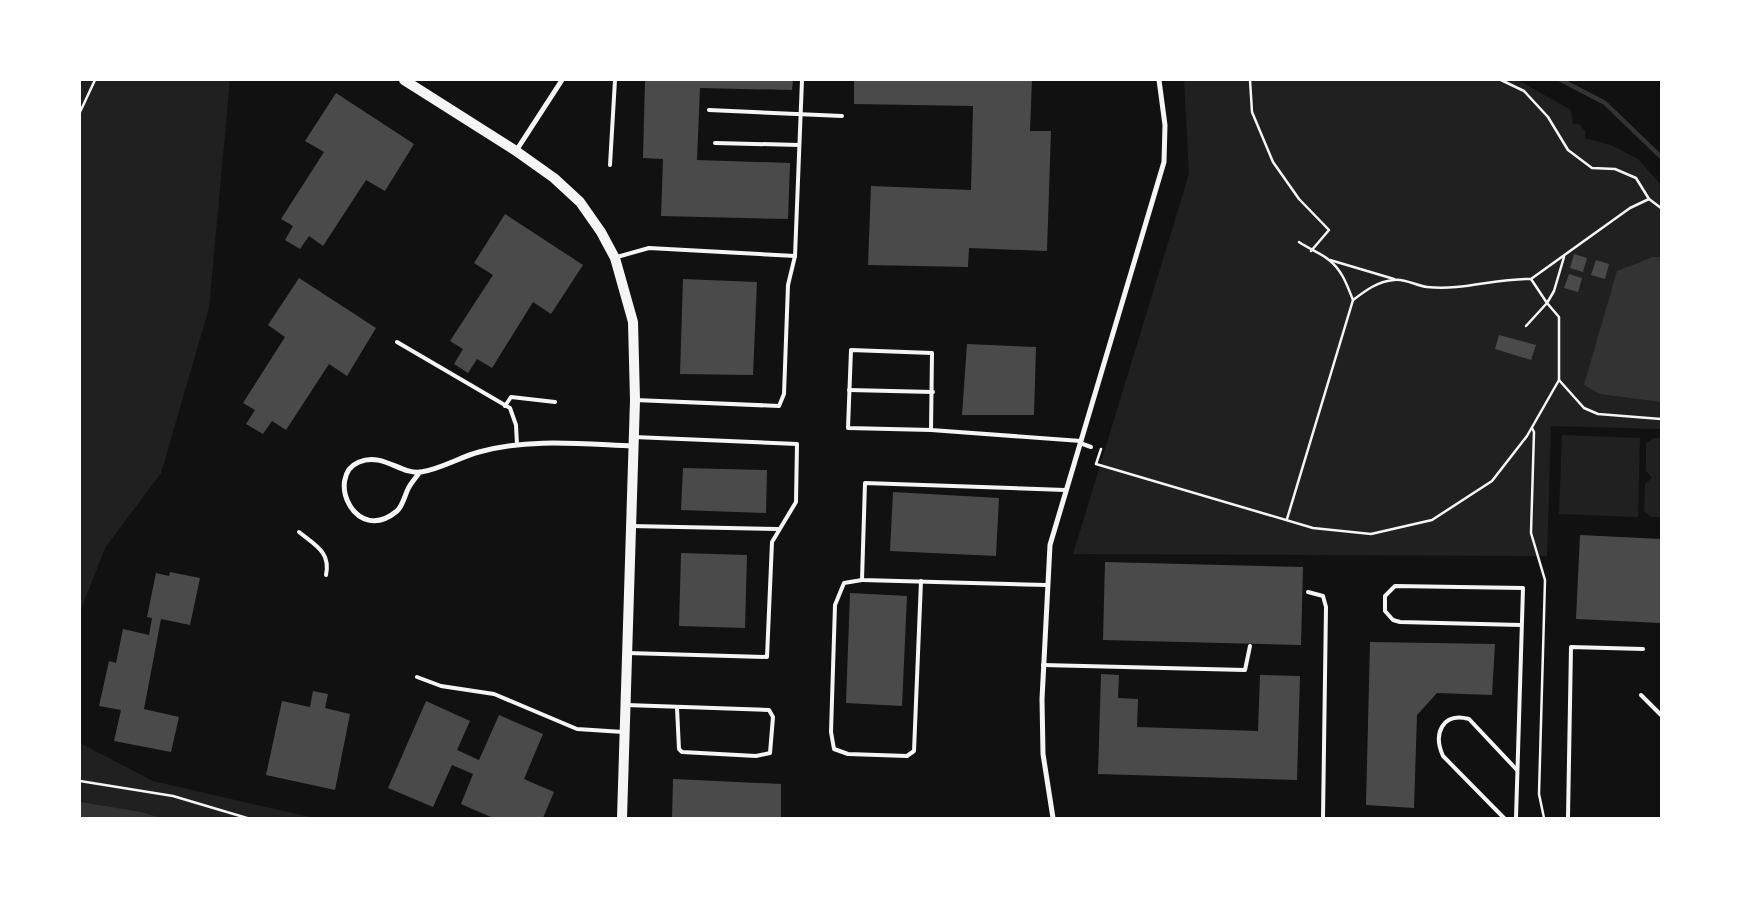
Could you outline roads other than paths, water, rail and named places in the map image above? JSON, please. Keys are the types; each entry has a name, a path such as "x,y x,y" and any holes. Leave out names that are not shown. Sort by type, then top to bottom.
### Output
{"main road":[{"path":"404,80 516,151 554,178 580,202 601,232 614,258 633,322 635,400 622,818"}],"street":[{"path":"516,151 562,80"},
{"path":"1053,818 1043,754 1043,665 1046,584 1050,545 1164,162 1166,124 1159,80"},
{"path":"420,472 376,459 359,462 352,468 344,484 345,498 358,516 366,519 382,520 398,510 410,485 420,472 479,452 518,445 634,442"}],"lane":[{"path":"610,165 615,80"},
{"path":"635,400 778,406 784,394 788,286 795,256 802,80"},
{"path":"709,110 842,116"},
{"path":"715,143 799,145"},
{"path":"614,258 649,248 795,256"},
{"path":"396,342 510,408 516,425 518,445"},
{"path":"931,430 933,392 932,353 851,350 848,428 931,430 1080,442 1091,447"},
{"path":"849,390 933,392"},
{"path":"506,406 511,397 555,402"},
{"path":"628,653 767,657 772,542 778,529 785,522 796,502 797,444 634,442"},
{"path":"862,580 865,483 1065,490"},
{"path":"631,526 778,529"},
{"path":"299,532 322,551 328,563 326,575"},
{"path":"921,581 914,751 907,756 848,754 834,749 831,732 835,605 844,583 862,580 921,581 1046,584"},
{"path":"1516,818 1522,625 1522,588 1395,586 1385,596 1385,611 1393,620 1400,622 1522,625"},
{"path":"1308,592 1319,593 1324,596 1326,607 1323,818"},
{"path":"1043,665 1245,670 1250,646"},
{"path":"1568,817 1571,647 1643,648"},
{"path":"417,677 441,686 494,694 577,729 625,732"},
{"path":"1641,694 1661,715"},
{"path":"626,706 769,710 773,717 770,753 756,756 682,752 679,749 678,708"},
{"path":"1504,818 1443,756 1438,745 1438,734 1448,721 1453,718 1469,719 1517,770"}],"waterway":[{"path":"1561,80 1605,103 1661,157"}]}
